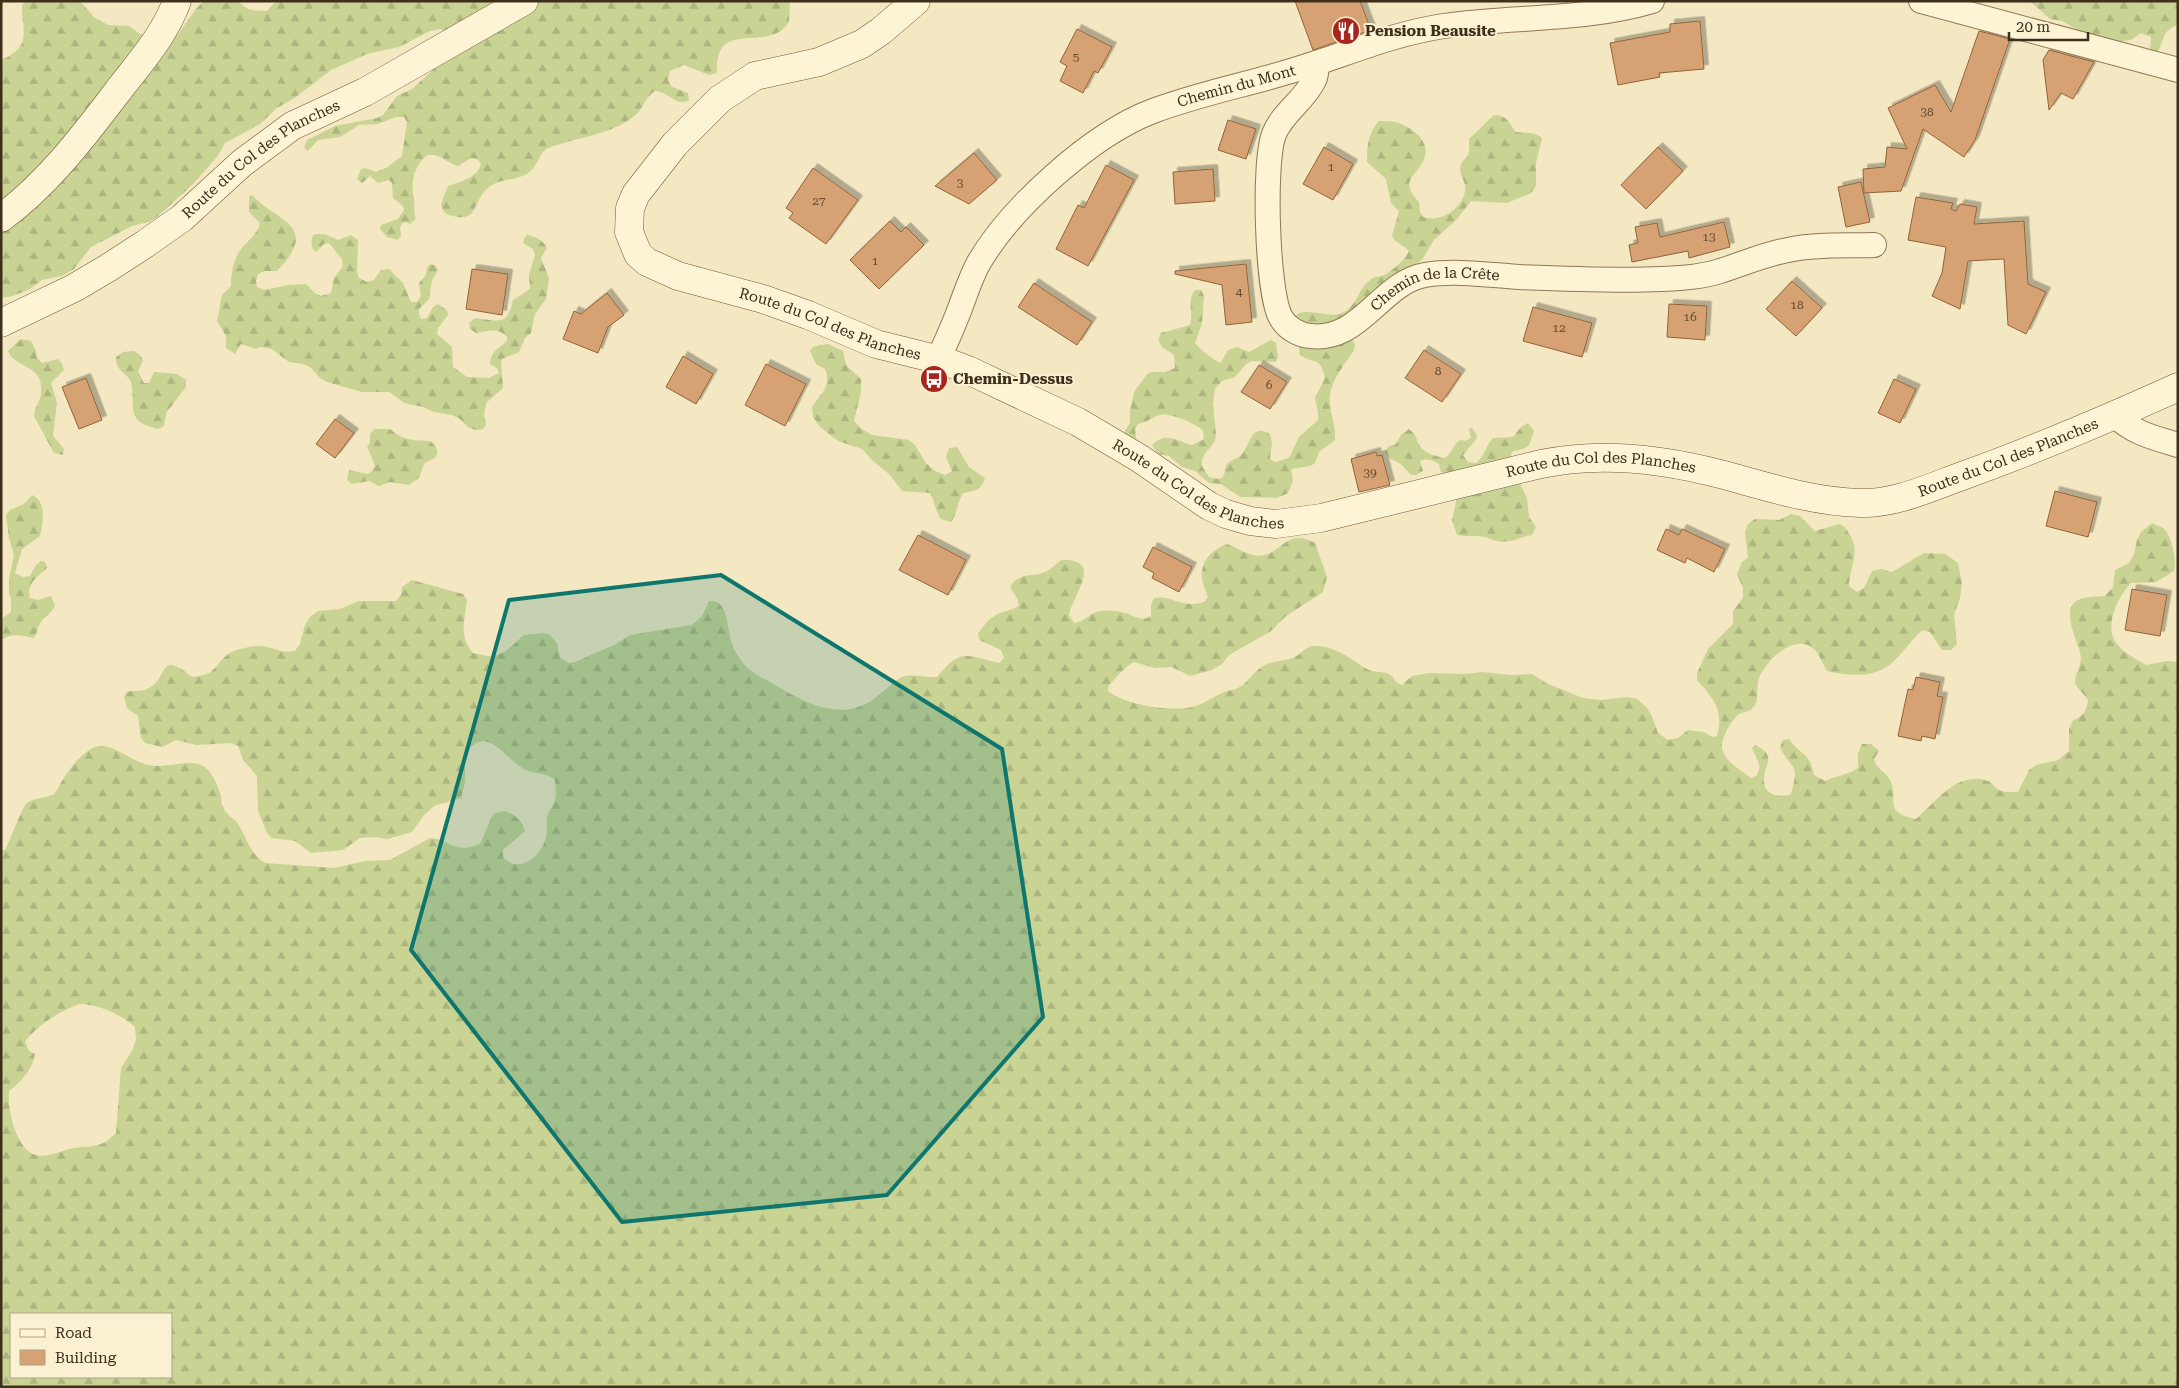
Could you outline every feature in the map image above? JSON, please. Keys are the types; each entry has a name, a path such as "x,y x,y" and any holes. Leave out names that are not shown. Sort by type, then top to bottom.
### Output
{"street":[{"path":"1,218 35,190 96,120 162,32 171,17 177,1"},
{"name":"Route du Col des Planches","path":"1,323 74,288 130,254 182,218 242,163 292,126 373,87 524,1"},
{"name":"Route du Col des Planches","path":"916,1 881,31 862,44 819,62 755,76 720,99 675,144 636,194 630,208 629,232 638,254 661,270 764,299 808,314 887,348 938,359 968,370 1059,412 1093,430 1219,511 1242,519 1267,524 1321,518 1541,464 1586,458 1651,460 1702,469 1815,498 1839,502 1875,503 1902,497 1997,464 2178,386"},
{"name":"Chemin du Mont","path":"938,359 972,277 993,241 1043,187 1075,159 1121,127 1152,112 1193,97 1241,86 1397,36 1442,26 1494,20 1576,15 1625,8 1652,1"},
{"path":"1921,1 2178,70"},
{"name":"Chemin de la Crête","path":"1316,63 1314,80 1290,109 1274,133 1269,168 1270,261 1276,303 1284,323 1299,333 1318,336 1347,328 1368,314 1399,286 1422,276 1447,273 1563,278 1683,278 1718,272 1758,258 1789,250 1874,245"},
{"path":"2115,414 2123,424 2141,433 2178,445"}],"highlighted area":[{"path":"721,575 1002,749 1043,1017 887,1195 622,1222 411,950 509,600"}],"green space":[{"path":"25,1 80,1 95,18 108,25 129,26 140,34 170,42 204,1 239,1 248,9 267,11 276,1 790,1 789,22 781,31 767,36 729,42 722,48 718,58 717,73 709,75 684,65 670,71 668,80 672,87 688,93 689,100 685,102 676,101 655,91 648,97 639,111 624,123 603,132 546,149 531,171 524,176 497,183 488,188 483,193 472,213 467,216 461,217 448,214 444,211 441,204 448,186 464,181 472,176 481,164 477,159 471,158 458,166 436,155 427,155 414,175 414,211 416,219 410,224 407,222 402,223 400,228 401,236 397,240 387,237 380,229 381,225 398,219 404,210 403,206 393,198 392,183 389,180 378,183 370,176 362,183 357,179 361,169 365,168 376,172 386,168 402,156 407,122 404,117 396,117 378,124 359,125 340,137 318,140 308,151 304,148 307,140 335,126 377,118 383,115 397,96 412,89 450,57 442,29 430,31 399,47 367,54 331,70 296,97 277,108 260,124 225,143 217,157 191,186 157,217 149,222 132,226 91,247 74,269 62,276 42,280 30,289 13,296 1,298 1,60 11,55 22,44 24,31 22,5"},
{"path":"2013,1 2178,1 2178,25 2168,31 2155,54 2150,52 2151,37 2141,33 2131,40 2116,42 2102,36 2085,34 2062,21 2050,19 2032,3"},
{"path":"1494,115 1505,118 1516,132 1533,134 1542,138 1536,163 1536,186 1531,193 1507,203 1471,201 1457,219 1434,240 1422,260 1389,280 1350,336 1355,344 1354,350 1333,383 1330,406 1335,440 1319,452 1315,463 1310,466 1291,469 1293,481 1288,493 1277,498 1240,497 1221,484 1209,483 1195,471 1182,467 1169,456 1158,454 1152,445 1163,439 1172,438 1192,445 1204,439 1203,430 1176,417 1160,415 1138,424 1135,429 1136,438 1134,443 1122,436 1130,423 1130,411 1134,392 1147,374 1151,372 1165,372 1175,368 1174,355 1162,347 1158,340 1161,333 1190,325 1192,294 1195,290 1201,290 1204,296 1202,323 1195,343 1204,351 1221,363 1228,350 1237,347 1249,352 1271,340 1276,343 1278,357 1276,362 1252,361 1246,364 1235,377 1222,381 1215,389 1213,404 1215,441 1204,455 1202,466 1209,477 1222,478 1227,464 1242,454 1252,436 1259,431 1270,434 1272,443 1270,459 1275,462 1289,458 1299,437 1318,420 1315,398 1325,378 1319,363 1300,355 1299,347 1313,346 1295,321 1297,314 1307,312 1334,315 1345,311 1354,303 1368,282 1374,277 1383,276 1391,270 1402,261 1409,251 1392,236 1399,211 1391,203 1386,179 1367,162 1368,145 1372,130 1379,121 1395,122 1406,126 1421,139 1426,150 1425,156 1409,183 1410,188 1412,194 1419,202 1420,212 1423,217 1437,218 1450,213 1460,204 1465,191 1465,184 1460,168 1469,153 1469,139"},
{"path":"252,195 291,226 295,234 295,244 290,256 277,271 264,271 258,274 257,287 264,290 306,284 321,296 331,293 334,278 343,266 342,259 329,243 324,244 316,252 311,242 313,235 316,234 326,235 338,240 351,235 358,240 357,272 359,278 367,282 374,280 381,270 389,269 403,283 411,302 417,302 421,296 419,283 426,275 430,264 435,265 438,270 432,280 429,299 419,309 419,314 421,319 427,318 433,307 438,304 447,310 448,315 438,328 437,334 452,347 453,367 467,377 489,378 499,373 497,368 490,364 491,357 507,341 507,337 497,331 476,333 470,329 469,323 475,318 496,321 508,315 513,300 530,289 529,275 535,255 533,249 523,243 524,239 527,235 544,243 547,248 541,258 549,278 546,299 535,314 531,333 525,338 519,352 502,359 503,388 486,403 484,415 486,425 483,429 469,428 460,419 452,415 404,403 390,392 362,392 327,382 320,378 310,367 289,362 272,349 261,347 256,349 241,344 235,354 226,348 226,336 217,321 222,295 231,286 231,277 237,256 259,228 260,223 249,212 249,196"},
{"path":"21,339 31,341 37,358 42,363 58,359 62,364 64,370 51,383 57,403 53,436 64,449 63,455 54,453 34,416 41,394 39,377 12,357 8,351"},
{"path":"828,344 843,351 846,365 861,379 861,392 854,421 862,429 872,435 909,440 915,445 926,463 935,471 945,475 952,471 946,457 949,448 957,447 969,467 985,478 982,486 977,490 963,493 951,522 941,519 930,493 902,491 890,475 862,449 838,441 820,427 813,417 812,407 826,385 827,375 825,369 816,364 810,351 813,347"},
{"path":"134,351 143,360 138,371 144,383 149,383 154,372 177,374 186,380 186,387 166,413 164,426 158,429 145,425 137,419 133,409 131,382 116,362 116,357 123,352"},
{"path":"1528,423 1534,431 1530,443 1526,448 1513,451 1511,455 1527,498 1529,517 1536,527 1532,535 1505,542 1482,536 1457,535 1452,520 1458,493 1441,472 1439,464 1430,460 1420,461 1423,471 1416,475 1411,475 1401,464 1389,458 1385,451 1389,446 1395,445 1401,435 1409,429 1414,433 1420,446 1425,451 1445,458 1460,440 1465,441 1471,438 1469,429 1472,428 1477,438 1463,455 1468,462 1476,463 1493,438 1513,437 1521,427"},
{"path":"374,429 390,429 404,438 430,441 436,448 436,457 424,464 419,478 409,485 390,482 379,486 369,481 352,484 347,480 349,470 367,474 375,466 367,446 370,443 370,434"},
{"path":"32,495 37,498 42,507 43,519 40,536 22,549 15,573 23,577 30,576 36,565 41,561 45,562 47,568 31,585 30,598 38,600 51,596 55,606 39,624 33,638 17,635 1,640 1,619 11,612 9,579 14,555 9,538 6,515 10,510 24,504"},
{"path":"1791,514 1800,516 1815,531 1839,524 1844,527 1853,541 1855,554 1849,586 1857,592 1864,588 1872,571 1881,569 1892,572 1924,553 1945,554 1958,563 1962,583 1960,598 1954,615 1957,644 1951,650 1942,650 1930,632 1923,630 1887,667 1871,673 1853,675 1827,671 1815,650 1805,644 1789,646 1774,657 1763,671 1758,681 1755,705 1750,710 1736,716 1722,744 1724,755 1732,764 1751,778 1756,776 1759,769 1752,748 1755,745 1762,749 1768,757 1764,775 1765,786 1770,793 1783,796 1791,794 1795,771 1780,747 1783,740 1789,739 1810,762 1814,775 1825,781 1858,768 1858,753 1862,744 1871,744 1879,751 1874,759 1875,762 1892,784 1895,808 1905,816 1916,819 1949,789 1968,779 1990,782 2001,791 2018,792 2029,770 2036,765 2058,760 2069,751 2069,729 2073,720 2084,713 2088,700 2075,682 2081,658 2070,621 2071,607 2081,599 2105,596 2113,587 2115,570 2129,563 2141,532 2152,523 2163,528 2169,536 2174,555 2174,571 2156,582 2131,583 2117,604 2111,629 2113,637 2120,648 2146,665 2167,661 2178,662 2178,1387 1,1387 1,851 6,849 26,804 32,800 54,794 80,758 97,746 109,747 148,765 162,766 190,763 202,765 216,782 224,809 238,824 252,851 261,860 266,863 334,868 365,861 390,860 430,838 464,848 480,844 493,814 503,811 511,813 517,818 525,831 503,850 503,857 509,862 522,864 534,857 543,845 547,835 548,815 556,798 555,780 552,777 526,770 496,746 489,742 481,741 473,745 465,754 465,782 461,798 434,806 424,815 412,832 388,839 375,837 360,838 343,850 311,853 295,841 272,838 267,833 258,811 257,776 243,760 238,746 231,743 196,745 176,740 162,747 145,743 141,738 138,716 127,708 124,697 127,692 145,690 154,685 168,666 173,665 192,677 210,672 227,655 240,649 260,646 289,652 295,651 300,644 305,625 310,617 318,611 340,609 359,601 396,601 401,595 402,587 412,580 463,594 467,599 464,621 465,640 473,653 493,657 506,651 524,635 544,633 550,635 557,643 560,658 569,663 614,645 630,635 692,625 702,616 709,601 716,602 721,605 724,611 734,649 742,662 750,670 808,702 820,707 845,710 869,702 902,677 910,675 937,677 952,661 964,656 999,663 1004,658 1001,650 979,640 978,633 993,616 1019,605 1010,587 1014,582 1022,577 1045,572 1061,560 1074,561 1081,565 1084,571 1080,588 1069,615 1074,623 1082,621 1098,611 1119,612 1138,618 1147,618 1151,616 1151,605 1154,598 1167,598 1189,604 1204,602 1208,597 1202,579 1203,566 1208,556 1222,546 1227,544 1253,555 1262,555 1270,553 1289,540 1296,538 1315,543 1327,577 1323,592 1286,616 1271,631 1229,655 1222,664 1212,670 1190,676 1172,667 1155,668 1134,662 1124,669 1109,685 1108,691 1137,704 1172,709 1192,707 1238,688 1262,666 1293,658 1309,647 1315,646 1330,648 1371,671 1387,673 1402,685 1412,676 1429,673 1464,674 1482,672 1511,675 1532,674 1546,683 1583,698 1601,700 1627,697 1637,699 1652,716 1658,733 1668,740 1678,738 1688,730 1704,732 1712,737 1717,736 1719,727 1718,712 1713,699 1697,680 1697,673 1708,649 1733,624 1733,611 1743,598 1743,588 1737,574 1742,562 1748,558 1745,532 1748,524 1755,519 1779,520","holes":["79,1004 86,1004 123,1018 135,1027 136,1040 132,1051 121,1068 116,1133 101,1144 41,1156 36,1155 29,1152 18,1137 11,1118 9,1099 9,1091 26,1075 34,1060 35,1054 29,1051 25,1042 35,1030 49,1020"]}],"building":[{"path":"1295,1 1360,1 1371,30 1313,50"},
{"path":"1700,21 1704,69 1659,73 1660,77 1618,85 1610,43 1670,32 1670,24"},
{"path":"1077,29 1112,47 1098,73 1094,71 1083,93 1060,81 1067,66 1060,62"},
{"path":"1979,31 2010,39 1975,140 1964,157 1923,129 1901,191 1864,193 1863,169 1885,167 1887,147 1907,149 1888,108 1935,85 1951,112"},
{"path":"2049,50 2094,62 2073,99 2061,93 2049,110 2043,60"},
{"path":"1228,120 1256,129 1246,159 1218,150"},
{"path":"1324,147 1353,164 1333,200 1303,184"},
{"path":"1658,147 1683,171 1646,209 1621,185"},
{"path":"974,153 997,180 969,204 935,186"},
{"path":"1106,165 1134,180 1088,266 1056,249 1078,205 1084,208"},
{"path":"813,168 858,200 826,244 789,218 793,213 786,208"},
{"path":"1213,169 1215,201 1175,204 1173,172"},
{"path":"1861,182 1870,222 1846,227 1838,187"},
{"path":"1916,197 1953,203 1951,209 1956,211 1960,204 1977,207 1974,224 2024,221 2028,284 2046,292 2026,334 2008,325 2004,259 1968,261 1960,309 1932,296 1942,273 1946,247 1908,240"},
{"path":"890,221 901,232 906,227 924,245 879,289 850,260"},
{"path":"1724,222 1730,247 1689,258 1688,251 1632,262 1629,245 1638,243 1635,227 1657,223 1660,237"},
{"path":"1246,264 1252,322 1226,325 1222,285 1175,274 1175,271"},
{"path":"472,269 508,274 502,315 466,309"},
{"path":"1792,281 1822,308 1796,336 1766,309"},
{"path":"1034,283 1092,322 1077,345 1018,307"},
{"path":"607,293 624,315 608,327 598,353 563,339 574,311 581,314"},
{"path":"1669,304 1707,306 1705,340 1667,337"},
{"path":"1533,307 1592,323 1582,357 1523,341"},
{"path":"1424,350 1461,374 1442,402 1405,378"},
{"path":"683,356 713,374 696,404 666,387"},
{"path":"766,364 806,384 785,426 745,405"},
{"path":"1259,365 1287,382 1270,409 1241,392"},
{"path":"86,378 102,420 79,429 62,387"},
{"path":"1894,379 1916,389 1900,423 1878,413"},
{"path":"335,419 354,433 335,458 316,444"},
{"path":"1376,452 1377,456 1382,455 1390,485 1359,492 1351,459"},
{"path":"2055,491 2097,502 2088,537 2046,526"},
{"path":"1666,529 1679,535 1682,529 1725,549 1714,572 1687,558 1685,563 1657,550"},
{"path":"918,535 966,560 948,595 899,570"},
{"path":"1153,547 1192,567 1179,592 1152,578 1154,573 1143,567"},
{"path":"2132,589 2167,595 2160,636 2125,630"},
{"path":"1916,677 1940,682 1937,696 1943,697 1935,739 1922,736 1921,741 1898,736 1908,689 1913,690"}],"place":[{"name":"Pension Beausite","path":"1346,31"},
{"name":"Chemin-Dessus","path":"934,379"}]}
